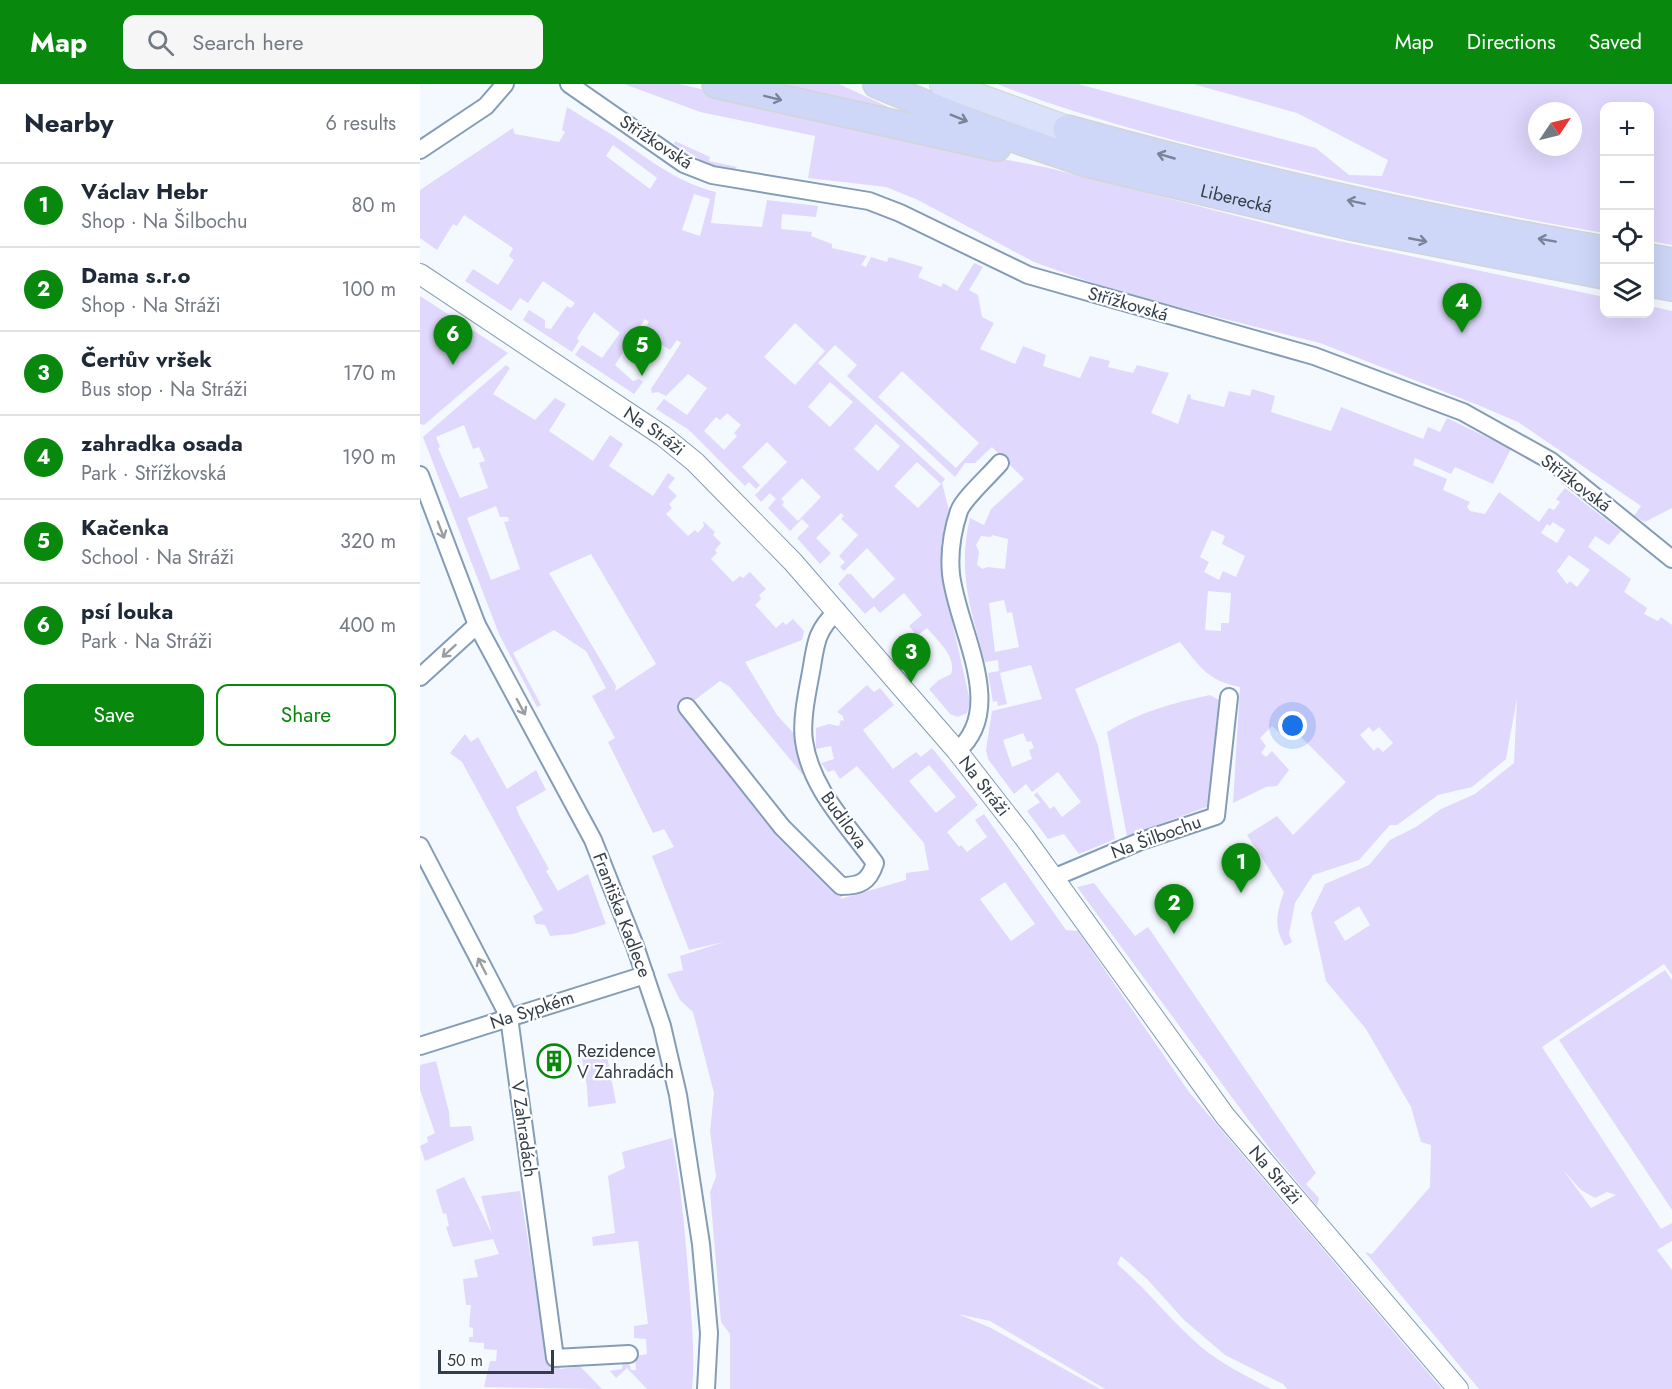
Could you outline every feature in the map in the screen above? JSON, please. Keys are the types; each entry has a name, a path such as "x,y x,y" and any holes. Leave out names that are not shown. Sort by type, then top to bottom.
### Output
{"highway":[{"path":"716,84 951,138 1084,162"},
{"name":"Liberecká","path":"878,84 980,127 1084,162 1351,226 1600,274"},
{"name":"Liberecká","path":"1067,129 1211,169 1354,201 1600,249"},
{"path":"1654,259 1672,262"},
{"path":"1654,284 1672,287"}],"main road":[{"name":"Liberecká","path":"943,84 1067,129"}],"street":[{"path":"420,150 486,106 505,84"},
{"name":"Střížkovská","path":"569,84 684,164 712,175 869,201 900,213 1028,275 1314,356 1463,412 1551,461 1672,559"},
{"name":"Na Stráži","path":"420,274 617,404 687,456 758,525 837,611 957,751 1053,878 1225,1116 1458,1389"},
{"path":"957,751 975,731 982,698 956,596 950,549 960,508 1000,463"},
{"name":"Františka Kadlece","path":"420,475 477,626 593,840 662,1026 678,1095 700,1232 709,1333 706,1389"},
{"name":"Budilova","path":"687,707 782,827 841,886 864,883 872,875 875,863 834,810 815,779 803,740 808,690 820,628 837,611"},
{"path":"420,677 477,626"},
{"name":"Na Šilbochu","path":"1053,878 1141,840 1216,816 1229,697"},
{"name":"V Zahradách","path":"420,846 509,1017 555,1358 629,1354"},
{"name":"Na Sypkém","path":"420,1046 645,975"}],"shaded area":[{"path":"624,84 680,84 947,148 1049,168 1311,235 1600,296 1600,318 1654,318 1654,307 1672,311 1672,508 1645,522 1634,516 1641,506 1518,422 1320,343 1118,292 1034,262 918,200 886,187 808,178 815,136 700,112"},
{"path":"768,84 839,84 914,119"},
{"path":"997,84 1078,84 1316,148 1349,175 1382,176 1388,160 1297,113 1193,84 1672,84 1672,245 1654,242 1654,102 1600,102 1600,232 1439,202 1240,157 1169,139 1065,108"},
{"path":"567,107 661,168 687,182 716,192 711,223 762,227 767,200 818,206 816,217 782,214 781,229 812,232 811,236 832,244 832,248 867,256 861,265 866,267 871,257 887,262 889,257 923,267 918,277 941,287 943,283 957,291 974,263 983,267 969,290 978,295 982,317 994,323 980,349 1015,364 1023,346 1046,355 1043,366 1080,378 1090,356 1110,361 1108,367 1133,373 1137,365 1169,373 1151,413 1178,424 1188,394 1191,395 1191,399 1224,407 1229,391 1250,396 1252,389 1275,396 1271,412 1331,431 1341,407 1423,439 1428,427 1440,432 1447,418 1511,449 1493,484 1455,467 1451,474 1415,458 1413,465 1447,479 1443,490 1470,502 1467,507 1470,511 1485,514 1499,492 1539,522 1549,508 1554,510 1560,502 1556,499 1565,488 1621,531 1609,545 1595,536 1588,547 1631,579 1624,592 1647,608 1644,614 1658,621 1661,617 1672,625 1672,975 1664,964 1542,1047 1661,1229 1672,1223 1672,1241 1657,1250 1672,1270 1672,1389 1479,1389 1365,1252 1372,1254 1430,1187 1431,1145 1421,1142 1411,1107 1366,1029 1326,981 1311,913 1325,884 1369,865 1390,840 1416,827 1441,809 1475,794 1514,763 1517,698 1506,759 1472,787 1438,795 1397,825 1390,825 1359,860 1313,875 1295,903 1289,934 1292,942 1285,946 1281,939 1277,919 1284,892 1247,835 1277,816 1293,835 1346,782 1299,735 1294,738 1280,733 1272,726 1260,738 1266,746 1261,753 1266,757 1272,751 1289,770 1277,786 1266,787 1233,803 1240,687 1212,677 1199,666 1180,642 1075,689 1098,745 1115,839 1079,854 1064,834 1048,839 1027,811 1040,802 1034,795 1037,792 1050,809 1054,806 1062,817 1081,802 1058,772 1032,792 1026,784 1014,794 988,759 986,750 992,711 1042,699 1031,665 1000,673 1007,704 998,706 997,701 993,702 988,673 999,671 998,660 985,662 967,591 965,574 966,538 970,518 984,525 991,509 1024,479 992,447 975,463 965,463 955,477 847,376 857,365 835,345 818,363 945,479 942,483 949,510 941,543 942,577 970,701 967,713 958,717 950,714 929,689 939,680 951,674 949,655 927,628 917,636 909,626 922,615 904,593 880,613 874,606 865,614 838,584 847,574 851,574 873,599 895,579 867,548 844,571 840,567 845,562 839,556 858,535 841,519 844,516 841,513 816,538 831,553 820,564 797,538 809,526 802,519 790,531 768,508 776,499 770,493 761,502 755,495 787,462 767,442 742,467 760,485 756,489 749,482 745,486 689,430 656,409 664,399 687,415 707,388 688,374 666,396 658,392 652,393 651,389 681,343 677,340 670,350 642,332 649,322 645,319 615,365 633,381 639,379 643,382 634,394 575,355 582,345 602,358 620,333 594,312 577,338 579,341 572,352 523,320 529,310 545,320 545,328 551,329 567,306 571,308 575,303 543,281 528,303 520,298 511,311 465,281 473,269 498,285 514,260 509,256 513,248 464,215 457,226 453,224 437,250 420,238 420,190 513,128 515,134 559,142 565,132 562,130","holes":["613,145 657,178 650,189 606,156","694,194 710,199 700,236 682,230","795,323 825,351 795,385 764,357","902,371 979,443 956,468 878,397","830,382 853,402 830,427 808,407","727,413 741,425 734,433 737,436 724,450 704,431 716,417 720,420","876,424 900,446 878,471 854,449","917,462 941,484 918,508 894,486","802,478 821,497 798,521 782,505 784,502 781,499","1553,522 1565,530 1557,543 1541,533 1547,524 1550,526","1212,530 1225,536 1222,544 1245,556 1236,577 1223,571 1219,580 1204,572 1209,562 1200,557","992,535 1008,539 1005,569 987,567 983,569 977,565 979,552 976,545 981,536 991,537","1569,555 1590,570 1577,587 1570,581 1567,584 1557,571","1208,591 1231,593 1229,623 1221,623 1221,631 1205,630","1004,600 1007,613 1012,612 1019,647 995,652 989,603","1369,727 1373,732 1379,727 1393,743 1383,752 1378,747 1374,751 1360,735","1023,733 1027,742 1031,741 1034,748 1029,750 1032,759 1012,767 1003,740","1359,906 1370,925 1345,941 1334,922","1563,1170 1581,1190 1595,1198 1607,1192 1616,1195 1591,1208"]},
{"path":"675,141 710,157 709,161 737,167 731,174 705,167 695,156 674,144"},
{"path":"420,296 508,353 424,425 420,424"},
{"path":"506,365 510,368 493,394 535,420 555,398 566,404 549,431 593,461 610,435 623,444 609,466 653,496 668,473 675,478 668,487 677,496 669,504 672,508 666,514 688,536 695,530 698,533 704,526 703,521 715,532 713,535 721,543 715,550 717,553 711,559 733,582 750,572 766,589 759,595 761,599 755,605 776,628 783,622 786,625 793,619 804,631 802,640 745,662 777,715 797,737 803,775 730,687 720,681 680,711 775,829 843,895 840,899 906,880 906,873 929,870 924,843 857,766 840,779 834,770 828,772 821,763 834,759 831,746 816,749 816,728 829,724 839,726 841,720 844,721 843,716 837,712 867,685 874,692 880,688 894,705 863,730 893,769 916,752 921,757 932,748 978,805 947,832 959,847 961,845 967,852 987,837 975,820 984,814 1066,930 1078,931 1189,1092 1442,1389 1287,1389 1283,1384 1225,1355 1184,1320 1147,1279 1121,1256 1117,1264 1200,1346 1225,1364 1271,1389 1105,1389 990,1321 958,1314 991,1328 1100,1389 730,1389 730,1334 721,1322 710,1192 716,1177 710,1131 714,1093 693,1012 680,1000 667,974 683,970 680,956 724,942 689,950 652,856 674,847 664,829 653,833 608,742 615,738 592,696 606,688 586,651 554,630 513,653 541,705 537,707 499,634 423,437","holes":["464,425 473,449 479,447 485,461 479,463 488,488 460,498 438,448 440,447 436,437","496,506 500,517 508,517 509,521 504,522 520,569 491,580 467,518","591,554 656,664 615,691 616,686 549,573","929,765 956,797 936,813 909,781","1005,882 1035,924 1011,941 980,899"]},
{"path":"1210,695 1219,700 1212,805 1127,836 1107,732 1157,709"},
{"path":"465,734 471,742 478,737 507,789 536,770 546,790 516,807 519,815 549,869 546,871 558,891 588,874 606,924 573,934 550,936 545,925 536,924 533,916 543,910 462,762 450,753"},
{"path":"1094,883 1135,936 1148,927 1316,1173 1306,1184 1319,1198 1317,1206 1273,1153 1077,887"},
{"path":"1665,970 1672,980 1672,1210 1559,1040"},
{"path":"605,1045 616,1103 588,1107 581,1052"},
{"path":"436,1061 449,1112 450,1127 471,1126 474,1140 425,1161 420,1146 428,1142 427,1137 435,1133 420,1090 420,1065"},
{"path":"672,1138 687,1257 693,1343 692,1389 647,1389 627,1368 616,1378 610,1371 622,1369 623,1362 628,1361 631,1370 636,1370 635,1356 647,1354 646,1339 634,1338 634,1326 648,1324 638,1241 593,1246 592,1237 615,1233 608,1176 625,1168 622,1152"},
{"path":"464,1177 492,1234 481,1196 520,1191 548,1363 561,1369 580,1366 602,1389 484,1387 490,1361 496,1361 497,1350 484,1349 484,1343 469,1342 469,1337 473,1337 473,1328 469,1327 471,1305 466,1305 463,1279 478,1277 474,1260 499,1254 493,1239 453,1247 446,1227 449,1226 446,1213 443,1214 436,1190"}],"place":[{"name":"zahradka osada","path":"1462,333"},
{"name":"psí louka","path":"453,365"},
{"name":"Kačenka","path":"642,376"},
{"name":"Čertův vršek","path":"911,683"},
{"name":"Václav Hebr","path":"1241,893"},
{"name":"Dama s.r.o","path":"1174,934"},
{"name":"Rezidence V Zahradách","path":"554,1061"}]}
